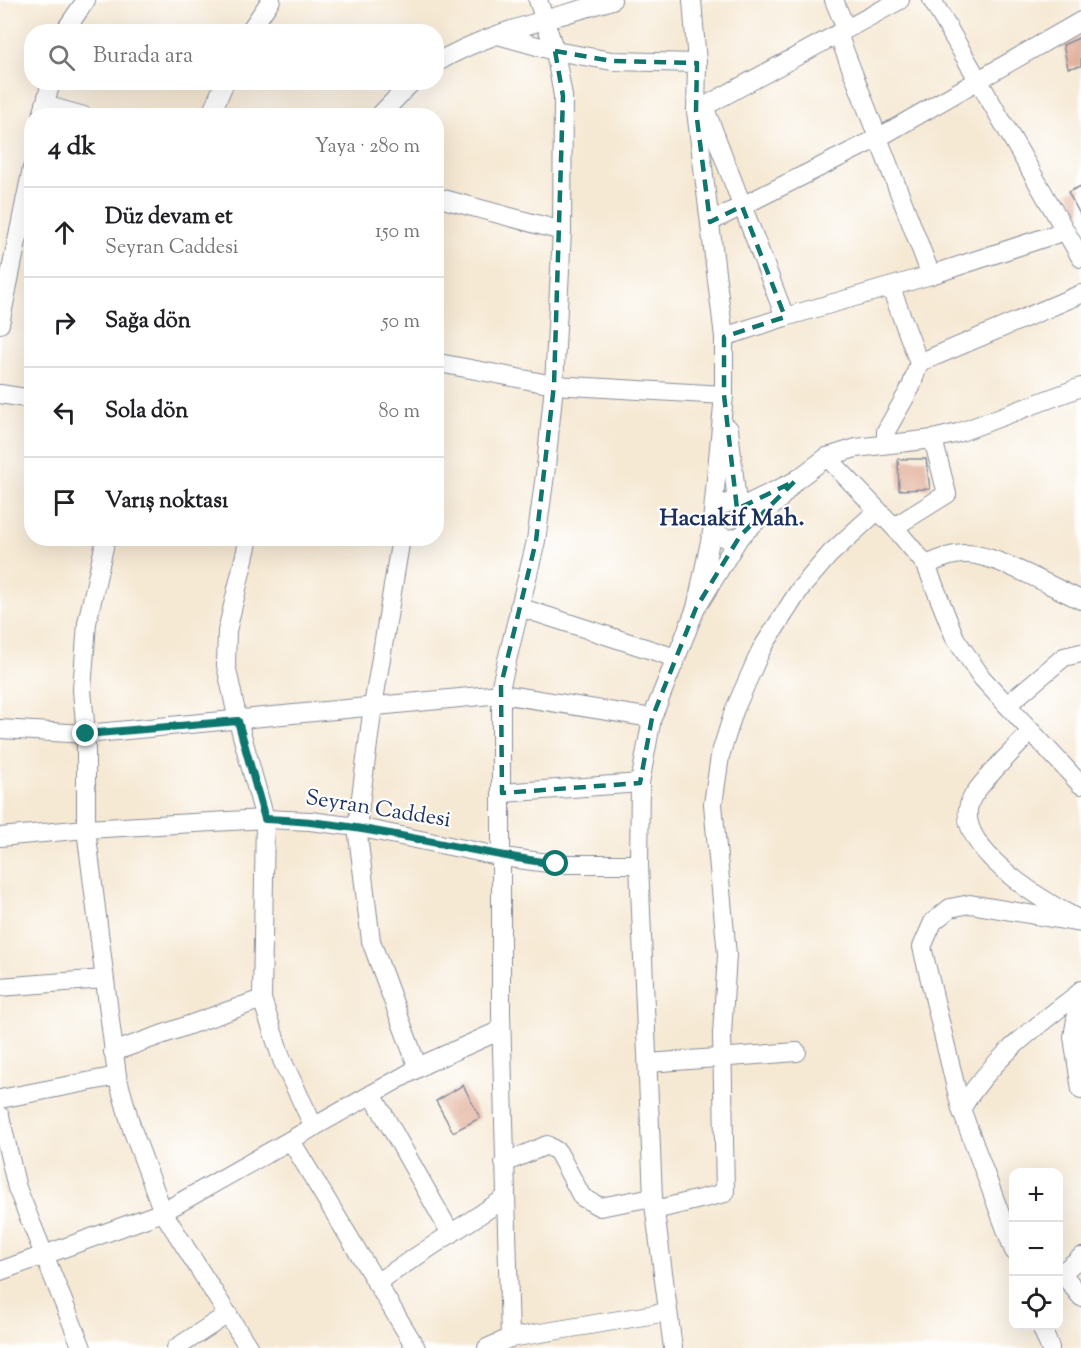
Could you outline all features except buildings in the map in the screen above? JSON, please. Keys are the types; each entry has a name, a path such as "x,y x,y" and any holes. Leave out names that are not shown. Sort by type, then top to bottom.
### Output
{"street":[{"path":"70,24 86,0"},
{"path":"254,24 271,0"},
{"path":"510,1338 501,1030 503,857 501,694 519,607 536,541 554,385 562,231 563,96 555,51 538,0"},
{"path":"444,58 498,34 545,22 612,0"},
{"path":"692,0 710,222 724,337 724,395 714,519 696,609"},
{"path":"834,0 878,138 931,275"},
{"path":"700,109 900,0"},
{"path":"932,0 1081,258"},
{"path":"710,222 878,138 1081,21"},
{"path":"498,34 555,51 612,61 697,63"},
{"path":"44,108 49,90"},
{"path":"214,108 221,90"},
{"path":"387,108 403,90"},
{"path":"700,109 742,206 785,316"},
{"path":"444,199 562,231"},
{"path":"724,337 785,316 891,288 1065,231"},
{"path":"0,324 3,290 24,237"},
{"path":"886,443 886,431 911,387 919,363 891,288"},
{"path":"919,363 1081,294"},
{"path":"444,367 554,385 724,395"},
{"path":"714,519 724,503 740,505 795,481 828,457 856,447 933,439 958,433 1081,387"},
{"path":"0,394 24,398"},
{"path":"673,1348 654,1203 639,864 640,783 652,718 696,609 743,533 749,517 740,505 724,395"},
{"path":"894,527 947,494 933,439"},
{"path":"828,457 894,527 926,566 955,638 966,658 1081,784"},
{"path":"714,519 725,538 743,533 778,501 795,481"},
{"path":"504,1163 547,1145 558,1152 582,1197 600,1207 654,1203 725,1193 722,1058 727,955 713,804 720,756 734,711 761,650 787,609 800,589 830,554 877,511"},
{"path":"104,546 87,623 82,690 86,734 86,829 117,1076 132,1129 163,1212 249,1348"},
{"path":"247,546 227,631 226,665 238,721 265,819 262,999 282,1060 315,1127"},
{"path":"400,546 373,706 357,827 371,942 418,1068"},
{"path":"926,566 957,554 969,554 1006,566 1081,600"},
{"path":"519,607 676,658"},
{"path":"1007,705 1064,657 1081,652"},
{"path":"0,729 86,734 501,694 652,718"},
{"path":"1031,731 973,797 967,823 980,849 1028,888 1081,922"},
{"path":"502,793 640,783"},
{"name":"Seyran Caddesi","path":"0,837 86,829 265,819 310,821 357,827 503,857 556,864 639,864"},
{"path":"1009,1238 961,1109 922,947 933,922 950,908 970,904 1081,922"},
{"path":"0,987 104,979"},
{"path":"961,1109 976,1084 1005,1051 1080,991"},
{"path":"1080,991 1073,1037 1081,1090"},
{"path":"113,1052 262,999"},
{"path":"0,1271 163,1212 418,1068 501,1030"},
{"path":"648,1063 797,1053"},
{"path":"0,1100 117,1076"},
{"path":"372,1094 451,1234"},
{"path":"0,1116 14,1180 82,1348"},
{"path":"291,1141 416,1348"},
{"path":"376,1283 505,1198"},
{"path":"1063,1272 1081,1257"},
{"path":"1061,1276 1081,1297"},
{"path":"487,1348 510,1338 668,1312"},
{"path":"176,1348 228,1314"}],"highlighted area":[{"path":"555,51 612,61 697,63 696,111 710,222 742,206 785,317 724,337 724,395 737,509 795,481 740,536 696,608 652,718 640,783 502,793 501,685 536,541 554,385 563,96"}],"district":[{"name":"Hacıakif Mah.","path":"732,519"}],"route":[{"path":"86,734 238,721 265,819 310,821 357,827 503,857 556,864"}]}
